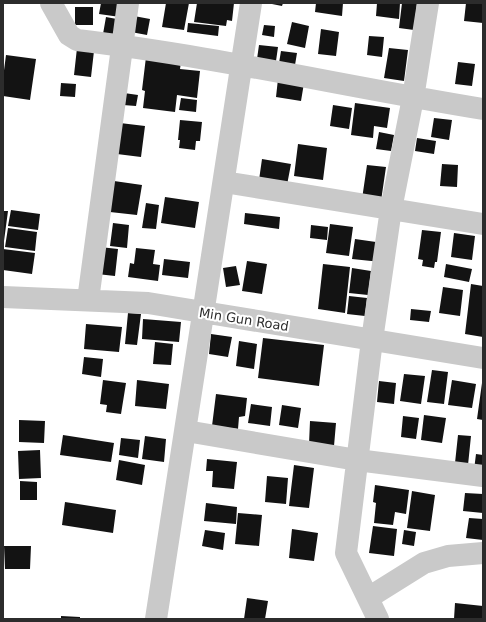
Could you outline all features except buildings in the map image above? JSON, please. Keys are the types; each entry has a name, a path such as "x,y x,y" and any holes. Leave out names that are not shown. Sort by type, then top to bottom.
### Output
{"street":[{"path":"51,3 72,38 240,64 413,98 483,109"},
{"path":"88,300 128,3"},
{"path":"156,619 224,182 240,64 251,3"},
{"path":"378,619 346,553 372,340 391,209 413,98 428,3"},
{"path":"224,182 483,224"},
{"name":"Min Gun Road","path":"3,297 148,303 483,358"},
{"path":"186,430 357,460 483,476"},
{"path":"368,598 424,563 448,556 483,552"}]}
